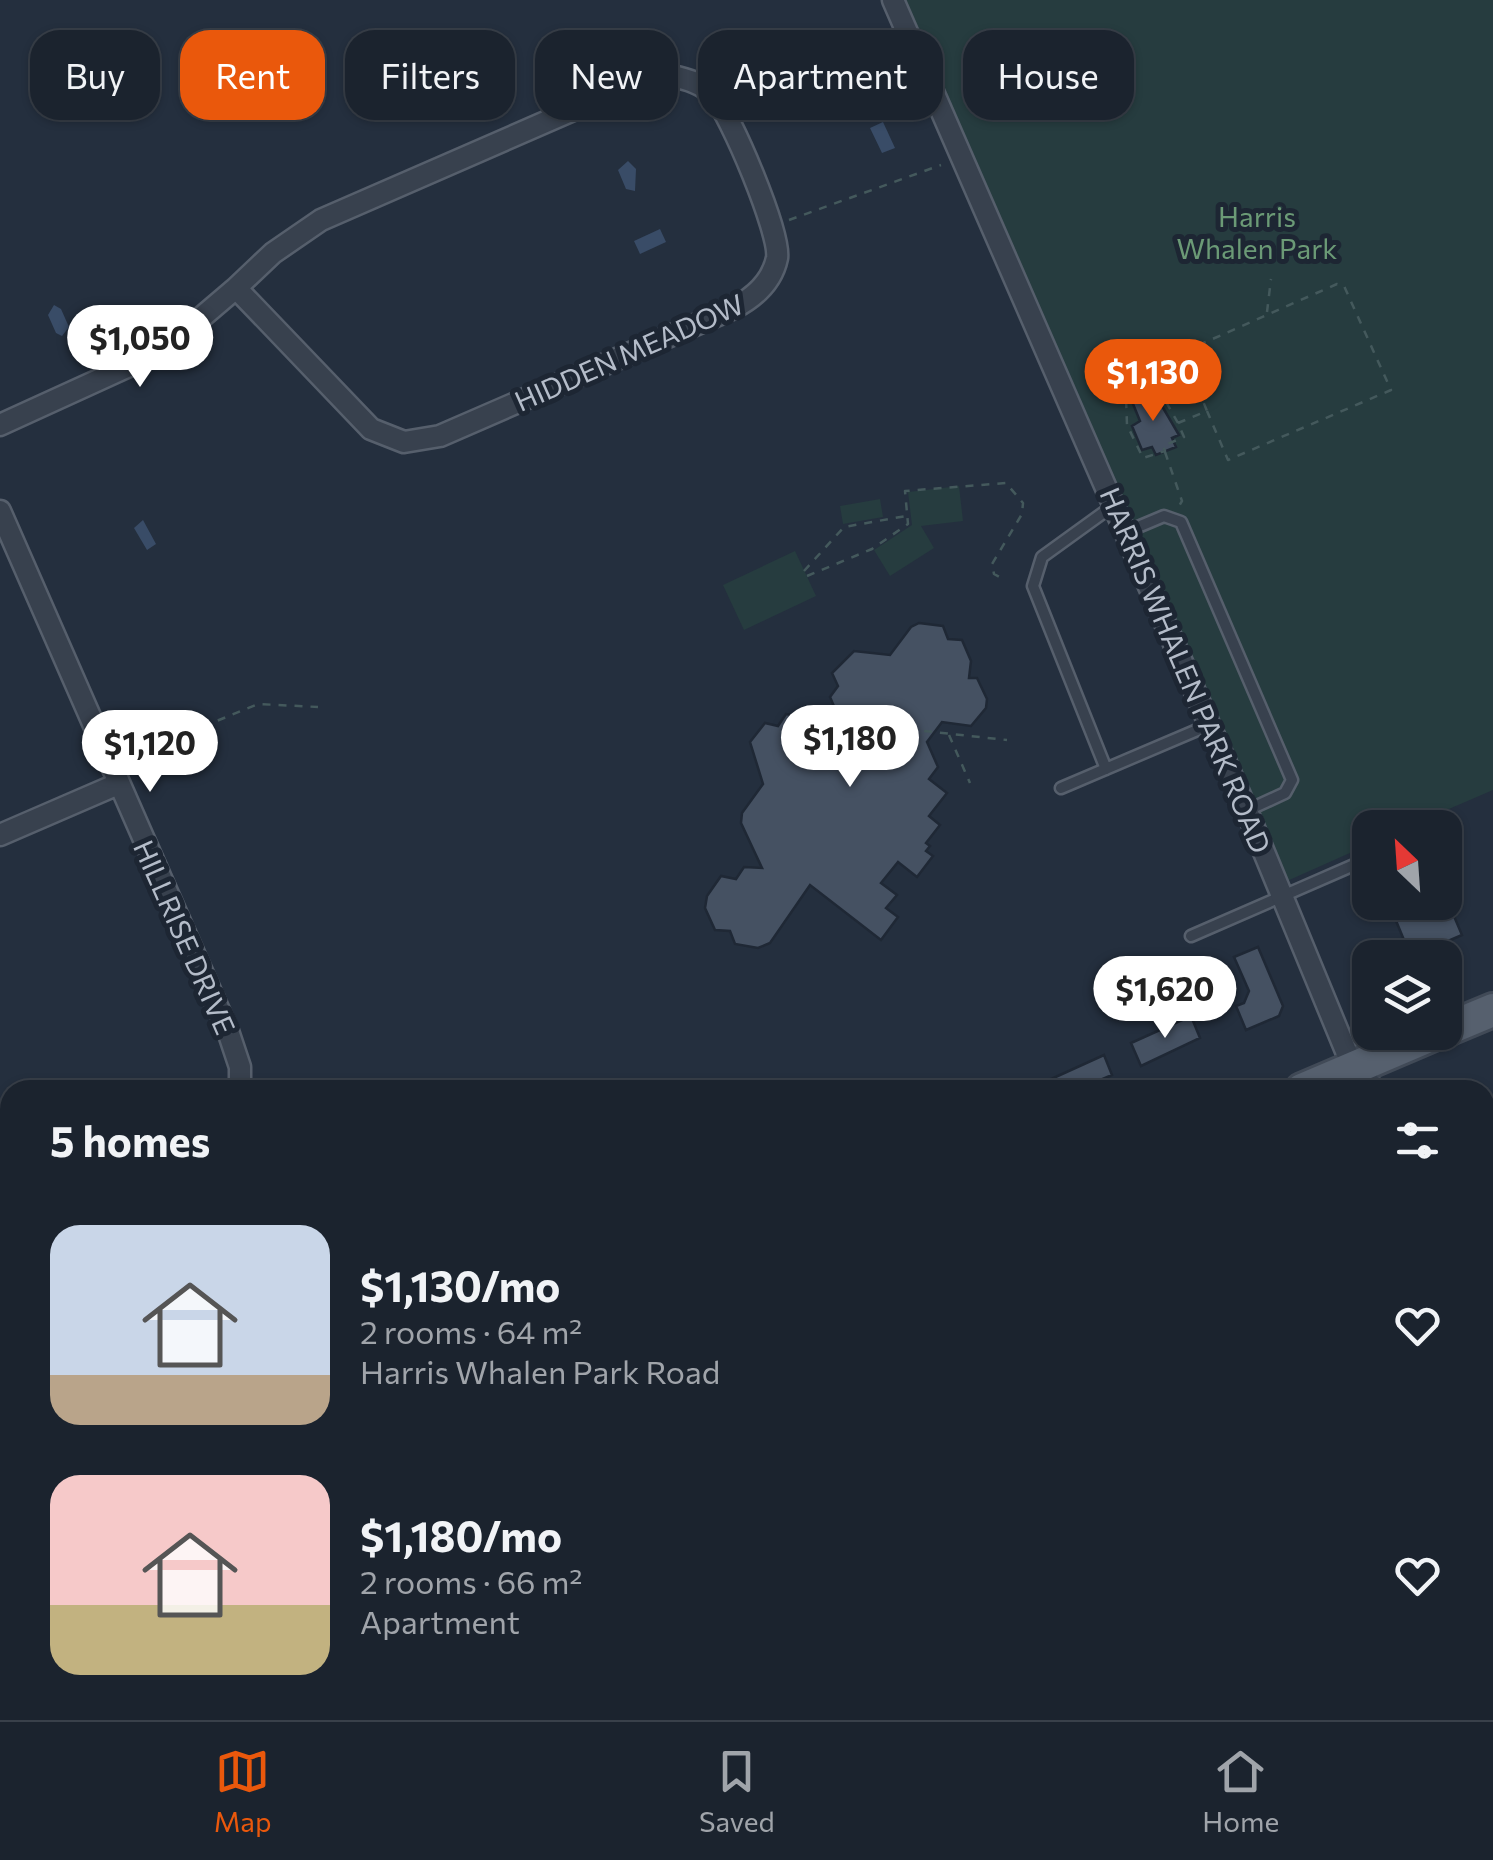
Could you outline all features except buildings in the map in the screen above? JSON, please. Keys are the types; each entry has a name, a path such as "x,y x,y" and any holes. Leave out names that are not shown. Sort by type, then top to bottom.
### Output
{"main road":[{"path":"1462,1023 1493,1010"},
{"path":"1358,1077 1406,1050"}],"street":[{"name":"HARRIS WHALEN PARK ROAD","path":"893,0 1210,725 1358,1077"},
{"name":"HIDDEN MEADOW","path":"0,425 162,351 273,253 321,220 654,77 688,79 713,94 774,226 777,260 764,287 751,299 422,442 388,439 370,428 236,288"},
{"name":"HILLRISE DRIVE","path":"0,510 228,1031 240,1067 240,1080"},
{"path":"0,835 114,775"}],"lane":[{"path":"1106,769 1032,586 1042,556 1114,504"},
{"path":"1126,532 1164,516 1174,516 1292,780 1285,793 1247,811"},
{"path":"1060,788 1210,725"},
{"path":"1191,936 1352,865"}],"path":[{"path":"774,226 961,158"},
{"path":"1266,315 1271,279"},
{"path":"1336,284 1344,286 1391,390 1228,460 1207,411 1183,352 1336,284"},
{"path":"1165,451 1143,458 1127,424 1126,398 1156,384 1184,437 1163,446 1165,451 1182,500 1174,516"},
{"path":"1178,423 1207,411"},
{"path":"907,516 844,527 805,573 872,550 908,524 906,492 1006,483 1018,492 1023,504 1022,514 992,564 994,574 1003,580"},
{"path":"114,775 258,704 318,706"},
{"path":"924,731 1006,740"},
{"path":"948,734 970,783"}],"green space":[{"name":"Harris Whalen Park","path":"881,0 1493,0 1493,790 1447,810 1352,810 1352,852 1287,881 943,96 943,30 914,30 902,2 885,10"},
{"path":"959,486 963,521 921,526 934,548 890,576 874,550 912,525 908,492"},
{"path":"880,499 883,517 843,524 840,506"},
{"path":"795,551 816,596 744,630 723,585"}],"water":[{"path":"883,122 895,148 882,153 870,128"},
{"path":"628,161 636,169 635,191 626,189 618,170"},
{"path":"660,229 666,242 640,254 634,241"},
{"path":"54,305 61,309 69,327 62,336 56,333 48,315"},
{"path":"143,520 156,544 147,550 134,528"}]}
